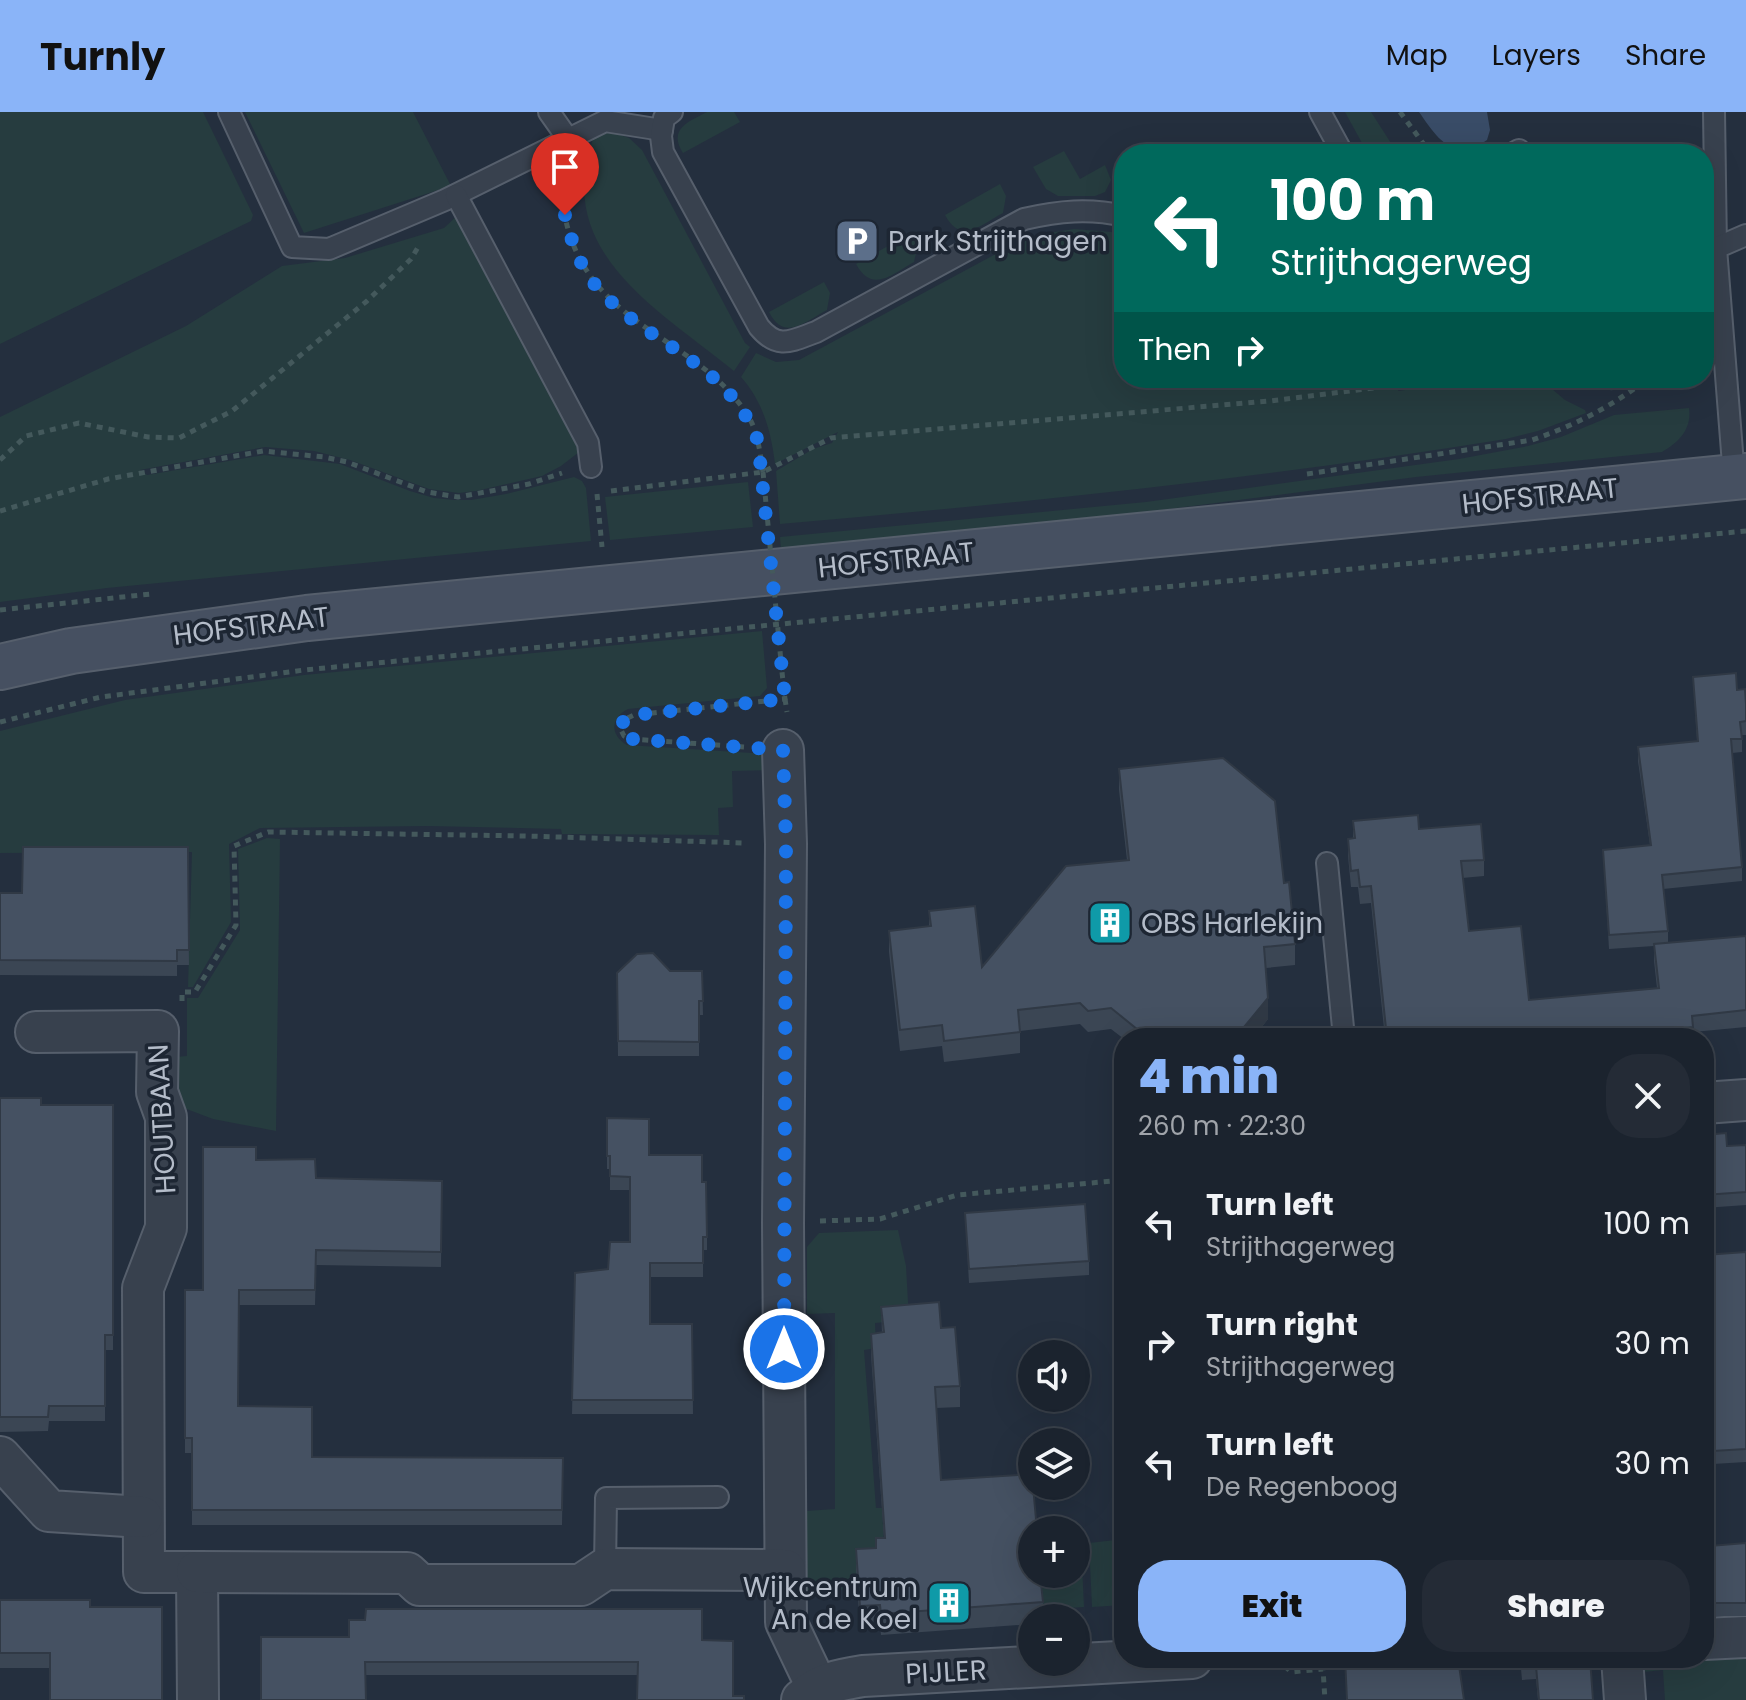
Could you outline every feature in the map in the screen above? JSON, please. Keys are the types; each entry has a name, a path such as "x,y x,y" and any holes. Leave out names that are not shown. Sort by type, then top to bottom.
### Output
{"main road":[{"name":"HOFSTRAAT","path":"0,667 71,651 307,618 1740,476"}],"street":[{"path":"783,750 786,844 783,1223 786,1622 809,1694"},
{"name":"HOUTBAAN","path":"36,1032 158,1031 157,1092 166,1117 166,1228 143,1288 144,1572 407,1573 420,1585 581,1585 605,1569 785,1570"},
{"path":"1714,1102 1746,1100"},
{"path":"0,1457 49,1511 142,1517"},
{"path":"197,1572 198,1700"},
{"path":"1714,1639 1746,1637"},
{"name":"PIJLER","path":"809,1694 832,1680 863,1676 1114,1662"},
{"path":"1623,1668 1625,1700"}],"lane":[{"path":"229,112 292,247 329,249 451,198 605,121 662,130"},
{"path":"549,112 568,139"},
{"path":"672,112 664,118 663,152 759,327 768,337 779,341 788,343 816,332 1024,219 1060,210 1114,214"},
{"path":"1320,112 1338,144"},
{"path":"1714,112 1714,270"},
{"path":"451,198 588,443 591,467"},
{"path":"1716,248 1746,235"},
{"path":"1714,303 1740,476"},
{"path":"1327,863 1343,1028"},
{"path":"605,1569 606,1498 718,1497"}],"path":[{"path":"1400,112 1424,144"},
{"path":"568,139 561,186 565,215 580,261 595,285 611,302 727,389 749,416 758,441 763,472 785,699 634,715 625,718 620,728 624,736 632,739 783,750"},
{"path":"0,460 26,436 79,423 148,437 179,438 232,411 367,301 411,259 451,198"},
{"path":"1714,380 1727,379"},
{"path":"597,493 763,472 831,438 1270,401 1375,388"},
{"path":"0,511 108,479 263,451 347,462 427,492 458,497 515,487 591,467 597,493 602,547"},
{"path":"0,722 101,697 304,670 1746,531"},
{"path":"158,1031 181,1031 182,992 195,992 236,925 234,846 268,832 786,844"},
{"path":"783,1223 880,1219 957,1195 1114,1181"},
{"path":"1287,1668 1291,1672 1323,1669 1325,1700"}],"green space":[{"path":"0,112 203,112 253,215 251,221 0,344"},
{"path":"245,112 413,112 451,186 304,233"},
{"path":"707,112 734,112 740,122 683,153 679,145 679,132 687,123"},
{"path":"1345,112 1371,112 1392,144 1363,144"},
{"path":"609,131 629,138 642,150 745,343 750,347 734,371 644,299 619,273 599,244 587,211 585,175 595,134"},
{"path":"1064,151 1080,179 1105,165 1111,180 1105,192 1095,196 1058,196 1046,189 1033,167"},
{"path":"1000,184 1006,196 1003,213 972,230 958,229 951,224 945,215"},
{"path":"459,214 583,449 542,476 459,493 429,489 350,460 314,451 265,447 140,470 147,475 264,455 340,464 410,491 454,500 506,494 574,477 582,481 586,488 591,541 107,588 0,602 0,417 186,326 282,266 345,258 444,228"},
{"path":"1074,229 1114,232 1114,388 1400,388 1398,391 1421,388 1551,388 1586,413 1506,439 1325,466 1053,498 780,524 776,471 813,449 832,443 838,432 775,464 765,418 755,396 741,377 756,353 776,362 799,360 1005,249 1043,234"},
{"path":"911,233 918,245 914,262 883,279 869,278 862,273 856,264"},
{"path":"824,282 830,293 827,310 803,324 788,328 781,326 769,312"},
{"path":"1689,408 1683,434 1662,452 1416,477 1030,527 781,550 780,537 1146,502 1459,459 1561,437 1614,415"},
{"path":"748,482 753,527 610,540 605,497"},
{"path":"762,631 767,688 760,696 628,709 615,722 617,736 627,745 767,754 778,770 732,771 733,807 718,808 719,835 562,834 561,829 428,826 260,828 229,844 231,922 193,987 188,987 192,852 0,853 0,731 125,700 304,675"},
{"path":"267,838 280,839 276,1131 213,1119 176,1105 176,1057 187,1056 187,998 198,998 240,930 238,849"},
{"path":"898,1230 906,1266 909,1320 875,1323 876,1348 864,1350 876,1508 882,1508 885,1559 858,1588 806,1594 806,1511 835,1509 835,1313 807,1314 807,1247 819,1233"},
{"path":"1114,1540 1114,1606 1092,1607 1090,1543"},
{"path":"1041,1588 1083,1588 1084,1604 1041,1604"},
{"path":"1746,1647 1746,1700 1665,1700 1663,1670 1634,1673 1634,1668 1714,1668 1714,1655"}],"water":[{"path":"1419,112 1487,112 1490,130 1487,140 1480,144 1446,144"}],"building":[{"path":"1736,673 1737,690 1745,689 1746,704 1746,721 1740,722 1742,739 1731,739 1742,867 1662,875 1668,931 1609,935 1603,850 1651,845 1638,747 1698,741 1693,677"},
{"name":"OBS Harlekijn","path":"1223,758 1275,801 1284,883 1289,882 1295,944 1264,947 1268,998 1243,1028 1136,1028 1111,1008 1088,1011 1080,1003 1018,1010 1020,1032 944,1041 942,1025 900,1030 889,931 931,926 929,911 975,906 982,967 1066,866 1129,860 1119,769"},
{"path":"1418,815 1419,829 1481,824 1484,860 1461,861 1469,931 1521,926 1529,1000 1659,988 1654,944 1746,936 1746,1010 1692,1016 1693,1027 1684,1028 1386,1028 1371,886 1360,887 1358,870 1351,871 1348,839 1355,838 1353,821"},
{"path":"23,847 188,847 189,950 177,950 177,961 0,960 0,893 22,893"},
{"path":"653,953 670,971 702,971 699,1042 618,1041 617,973 637,954"},
{"path":"0,1098 41,1098 41,1105 113,1105 113,1335 105,1335 105,1406 49,1406 48,1417 0,1417"},
{"path":"607,1118 649,1119 649,1155 702,1155 707,1237 703,1237 703,1263 650,1263 650,1324 692,1324 693,1400 572,1400 575,1273 608,1269 610,1242 630,1242 630,1177 610,1176"},
{"path":"1726,1133 1727,1146 1746,1145 1746,1192 1714,1194 1714,1134"},
{"path":"203,1147 256,1147 256,1160 315,1159 316,1178 442,1181 441,1252 316,1250 315,1290 239,1290 238,1406 312,1407 312,1457 563,1458 562,1510 192,1510 192,1438 185,1438 185,1290 203,1290"},
{"path":"1085,1204 1089,1261 969,1269 965,1213"},
{"path":"1746,1252 1746,1449 1714,1451 1714,1254"},
{"path":"939,1302 941,1328 955,1327 960,1386 935,1387 941,1480 1018,1475 1018,1500 1034,1500 1036,1516 1018,1516 1018,1588 1042,1588 1043,1602 881,1614 880,1605 860,1606 856,1549 876,1548 876,1538 885,1538 871,1334 884,1332 881,1307"},
{"path":"1746,1543 1746,1603 1714,1603 1714,1546"},
{"path":"0,1600 90,1600 90,1607 162,1607 162,1700 50,1700 50,1653 0,1653"},
{"path":"366,1609 702,1609 702,1640 733,1641 733,1696 744,1696 744,1700 637,1700 638,1662 365,1662 366,1700 261,1700 261,1637 349,1637 349,1620 365,1620"},
{"path":"1345,1668 1459,1668 1464,1700 1347,1700"},
{"path":"1536,1668 1591,1668 1593,1700 1539,1700"}],"place":[{"name":"Park Strijthagen","path":"857,241"},
{"name":"OBS Harlekijn","path":"1110,923"},
{"name":"Wijkcentrum An de Koel","path":"949,1603"}],"route":[{"path":"565,215 580,261 595,285 611,302 727,389 749,416 758,441 785,699 634,715 621,721 620,728 624,736 632,739 783,750 786,844 784,1349"}]}
